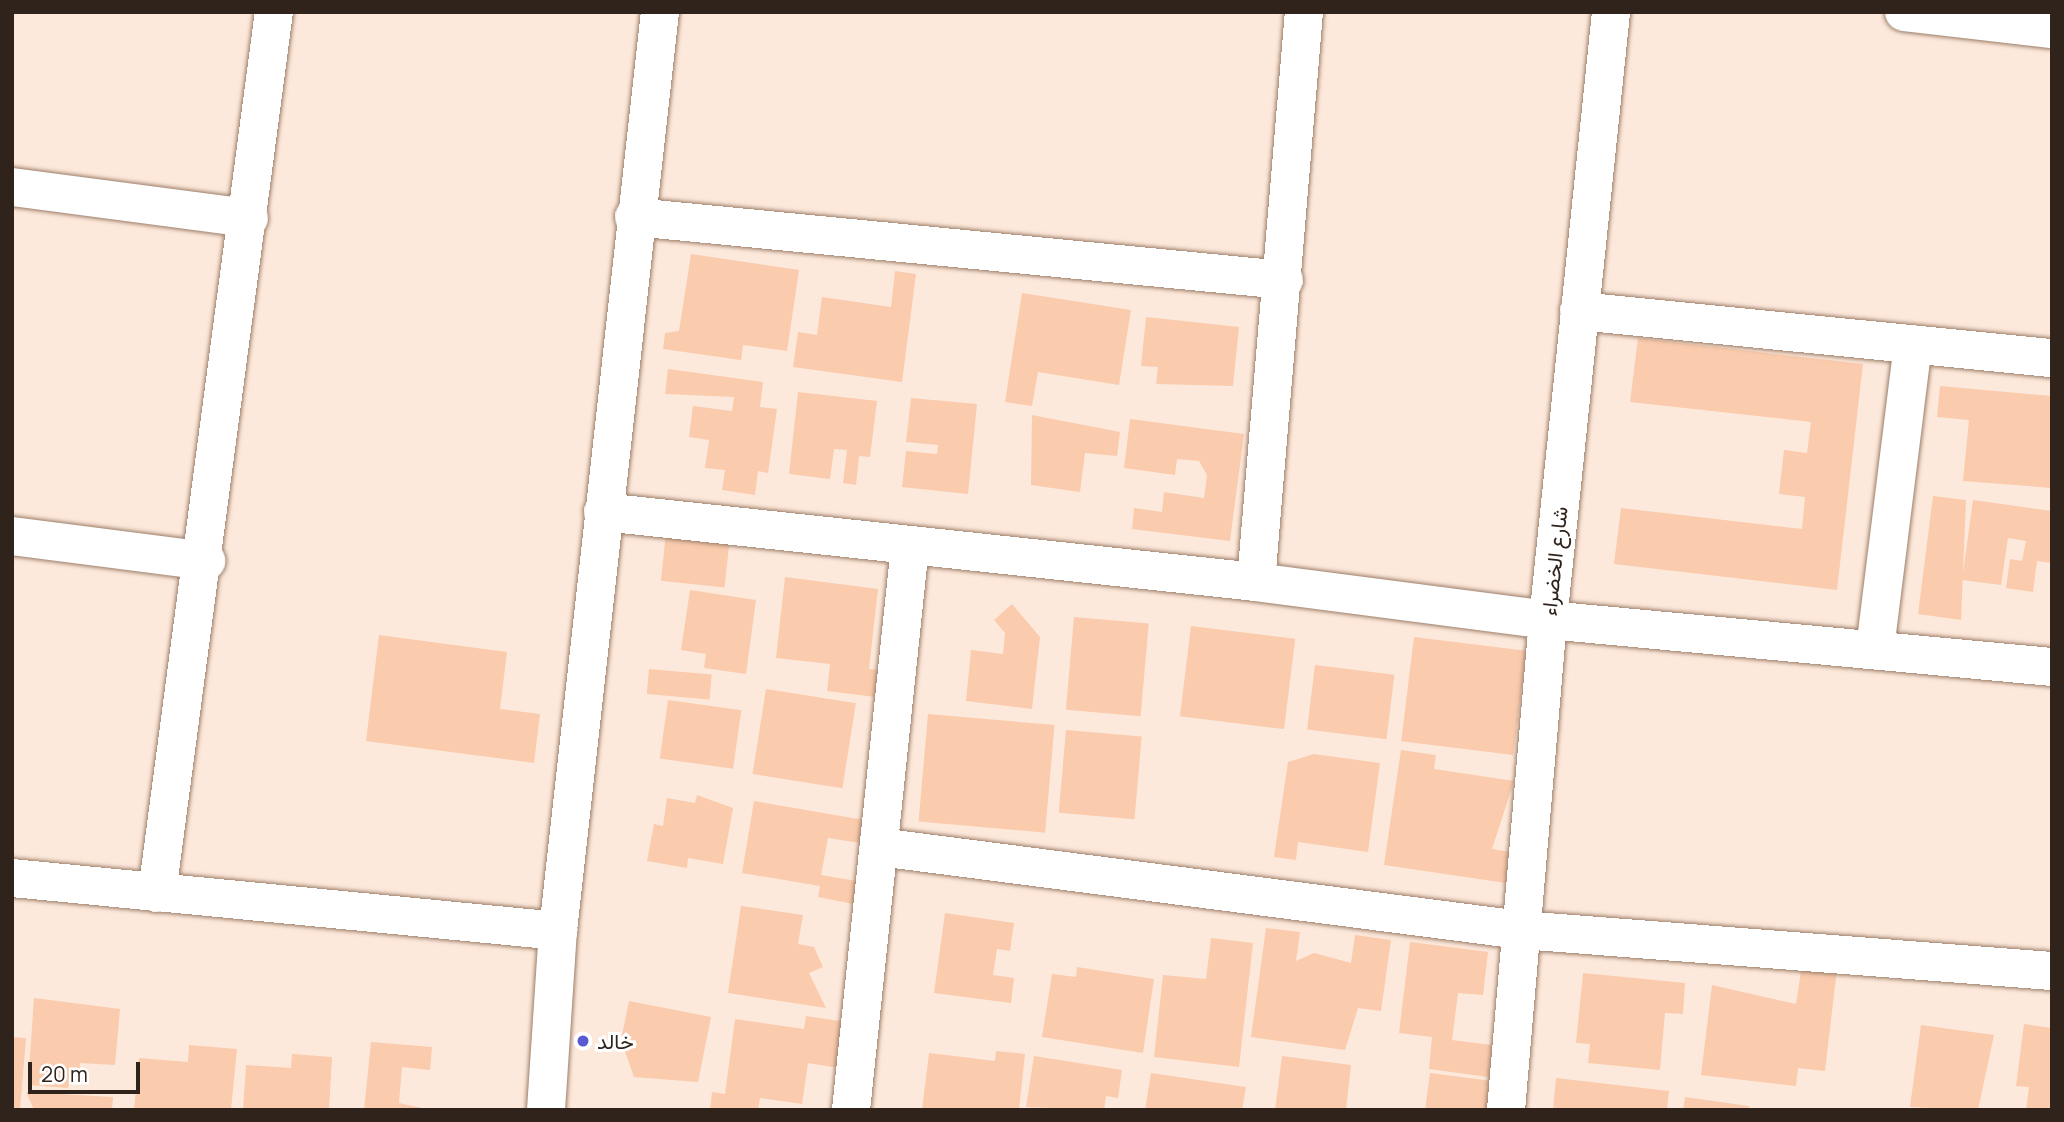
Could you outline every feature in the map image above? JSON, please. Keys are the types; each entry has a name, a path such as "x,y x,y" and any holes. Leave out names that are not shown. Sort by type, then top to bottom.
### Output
{"street":[{"path":"157,893 206,561 274,12"},
{"path":"546,1110 558,932 634,217 660,12"},
{"path":"1256,582 1284,280 1304,12"},
{"name":"شارع الخضراء","path":"1506,1110 1548,620 1611,12"},
{"path":"1905,12 2052,29"},
{"path":"12,187 249,218"},
{"path":"634,217 1284,280"},
{"path":"1579,311 2052,358"},
{"path":"1875,649 1913,344"},
{"path":"603,512 1256,582 1548,620 2052,667"},
{"path":"12,536 206,561"},
{"path":"851,1110 910,546"},
{"path":"879,847 1521,930 2052,971"},
{"path":"12,878 558,932"}],"building":[{"path":"691,254 799,270 787,351 743,345 741,360 663,349 665,333 679,331"},
{"path":"895,271 916,274 902,382 793,367 798,332 817,335 822,297 891,307"},
{"path":"1022,293 1131,310 1119,385 1038,372 1032,406 1005,402"},
{"path":"1146,317 1239,327 1233,386 1156,384 1158,367 1141,366"},
{"path":"1638,338 1863,364 1837,590 1614,564 1621,508 1802,529 1805,497 1779,494 1784,450 1807,453 1811,422 1630,402"},
{"path":"668,369 763,382 760,407 777,409 768,473 758,471 755,495 722,490 725,470 705,468 709,440 689,437 693,406 732,411 734,397 665,394"},
{"path":"1940,386 2052,396 2052,488 1963,481 1969,420 1937,417"},
{"path":"798,392 877,401 870,457 859,456 856,485 843,483 847,450 834,449 830,479 789,474"},
{"path":"911,398 977,404 968,494 902,487 906,451 937,454 938,445 906,442"},
{"path":"1032,415 1120,432 1117,456 1085,453 1080,492 1031,485"},
{"path":"1130,419 1244,434 1230,541 1132,529 1134,508 1162,512 1164,492 1204,498 1207,475 1199,461 1177,459 1175,475 1124,468"},
{"path":"1933,496 1966,500 1961,620 1918,614"},
{"path":"1973,500 2052,511 2052,563 2037,561 2033,592 2006,588 2010,559 2022,561 2026,541 2008,538 2001,585 1962,580"},
{"path":"666,533 730,540 725,587 661,581"},
{"path":"785,577 878,589 869,669 878,670 875,697 827,691 830,664 776,658"},
{"path":"690,590 756,600 746,674 704,668 706,654 681,650"},
{"path":"1012,604 1040,637 1032,709 966,701 971,650 1003,654 1005,633 994,620"},
{"path":"1074,617 1149,624 1141,716 1066,710"},
{"path":"1191,626 1295,639 1284,729 1180,716"},
{"path":"379,635 507,652 500,709 540,714 534,763 366,741"},
{"path":"1414,637 1526,651 1513,755 1401,741"},
{"path":"1315,665 1394,675 1386,739 1307,730"},
{"path":"649,669 712,674 710,699 647,694"},
{"path":"766,689 856,703 842,788 753,774"},
{"path":"668,700 741,710 733,769 660,758"},
{"path":"928,714 1055,725 1045,833 919,822"},
{"path":"1066,730 1142,737 1134,819 1059,813"},
{"path":"1401,750 1436,755 1434,769 1514,781 1492,849 1510,852 1506,883 1384,865"},
{"path":"1314,754 1380,763 1368,852 1298,842 1296,860 1274,857 1288,762"},
{"path":"697,795 733,808 723,864 688,858 687,868 647,861 654,824 663,826 667,798 695,803"},
{"path":"754,801 864,820 860,843 828,838 821,875 857,881 853,904 818,897 820,886 742,873"},
{"path":"741,906 803,915 798,944 814,947 823,967 809,973 826,1008 728,993"},
{"path":"945,913 1014,923 1010,951 997,949 993,975 1014,978 1011,1003 934,993"},
{"path":"1266,928 1300,932 1296,961 1314,953 1351,963 1355,935 1391,940 1381,1011 1358,1008 1345,1050 1251,1037"},
{"path":"1211,938 1253,943 1239,1067 1154,1057 1163,975 1206,979"},
{"path":"1410,942 1488,952 1483,995 1458,993 1452,1040 1499,1046 1495,1078 1429,1069 1432,1037 1399,1033"},
{"path":"1802,964 1837,969 1825,1071 1798,1068 1796,1086 1701,1075 1712,985 1796,1004"},
{"path":"1077,967 1154,979 1143,1053 1042,1037 1052,974 1076,977"},
{"path":"1583,973 1685,983 1683,1014 1665,1013 1660,1070 1588,1063 1590,1044 1576,1043"},
{"path":"34,998 120,1009 115,1065 80,1063 79,1078 71,1078 68,1088 28,1085"},
{"path":"629,1001 711,1017 698,1082 634,1077 621,1040"},
{"path":"806,1016 846,1022 839,1068 808,1063 802,1104 760,1098 758,1110 710,1110 712,1092 725,1094 735,1019 804,1029"},
{"path":"2024,1024 2052,1028 2052,1110 2026,1110 2029,1087 2016,1086"},
{"path":"1921,1025 1994,1035 1978,1110 1910,1107"},
{"path":"12,1037 26,1038 20,1110 12,1110"},
{"path":"371,1042 432,1047 430,1070 402,1067 399,1103 431,1110 364,1110"},
{"path":"189,1045 237,1049 231,1110 134,1110 139,1058 188,1062"},
{"path":"996,1051 1025,1054 1019,1110 922,1110 929,1053 995,1061"},
{"path":"292,1054 332,1057 329,1110 243,1110 246,1065 291,1068"},
{"path":"1034,1056 1122,1070 1118,1098 1106,1096 1104,1110 1026,1107"},
{"path":"1282,1056 1351,1065 1346,1110 1275,1110"},
{"path":"1151,1073 1246,1087 1242,1110 1145,1110"},
{"path":"1430,1073 1492,1081 1489,1110 1425,1110"},
{"path":"1556,1078 1669,1091 1667,1110 1553,1110"},
{"path":"26,1092 113,1097 112,1110 34,1110"},
{"path":"1685,1097 1749,1106 1749,1110 1683,1110"}],"place":[{"name":"خالد","path":"583,1041"}]}
